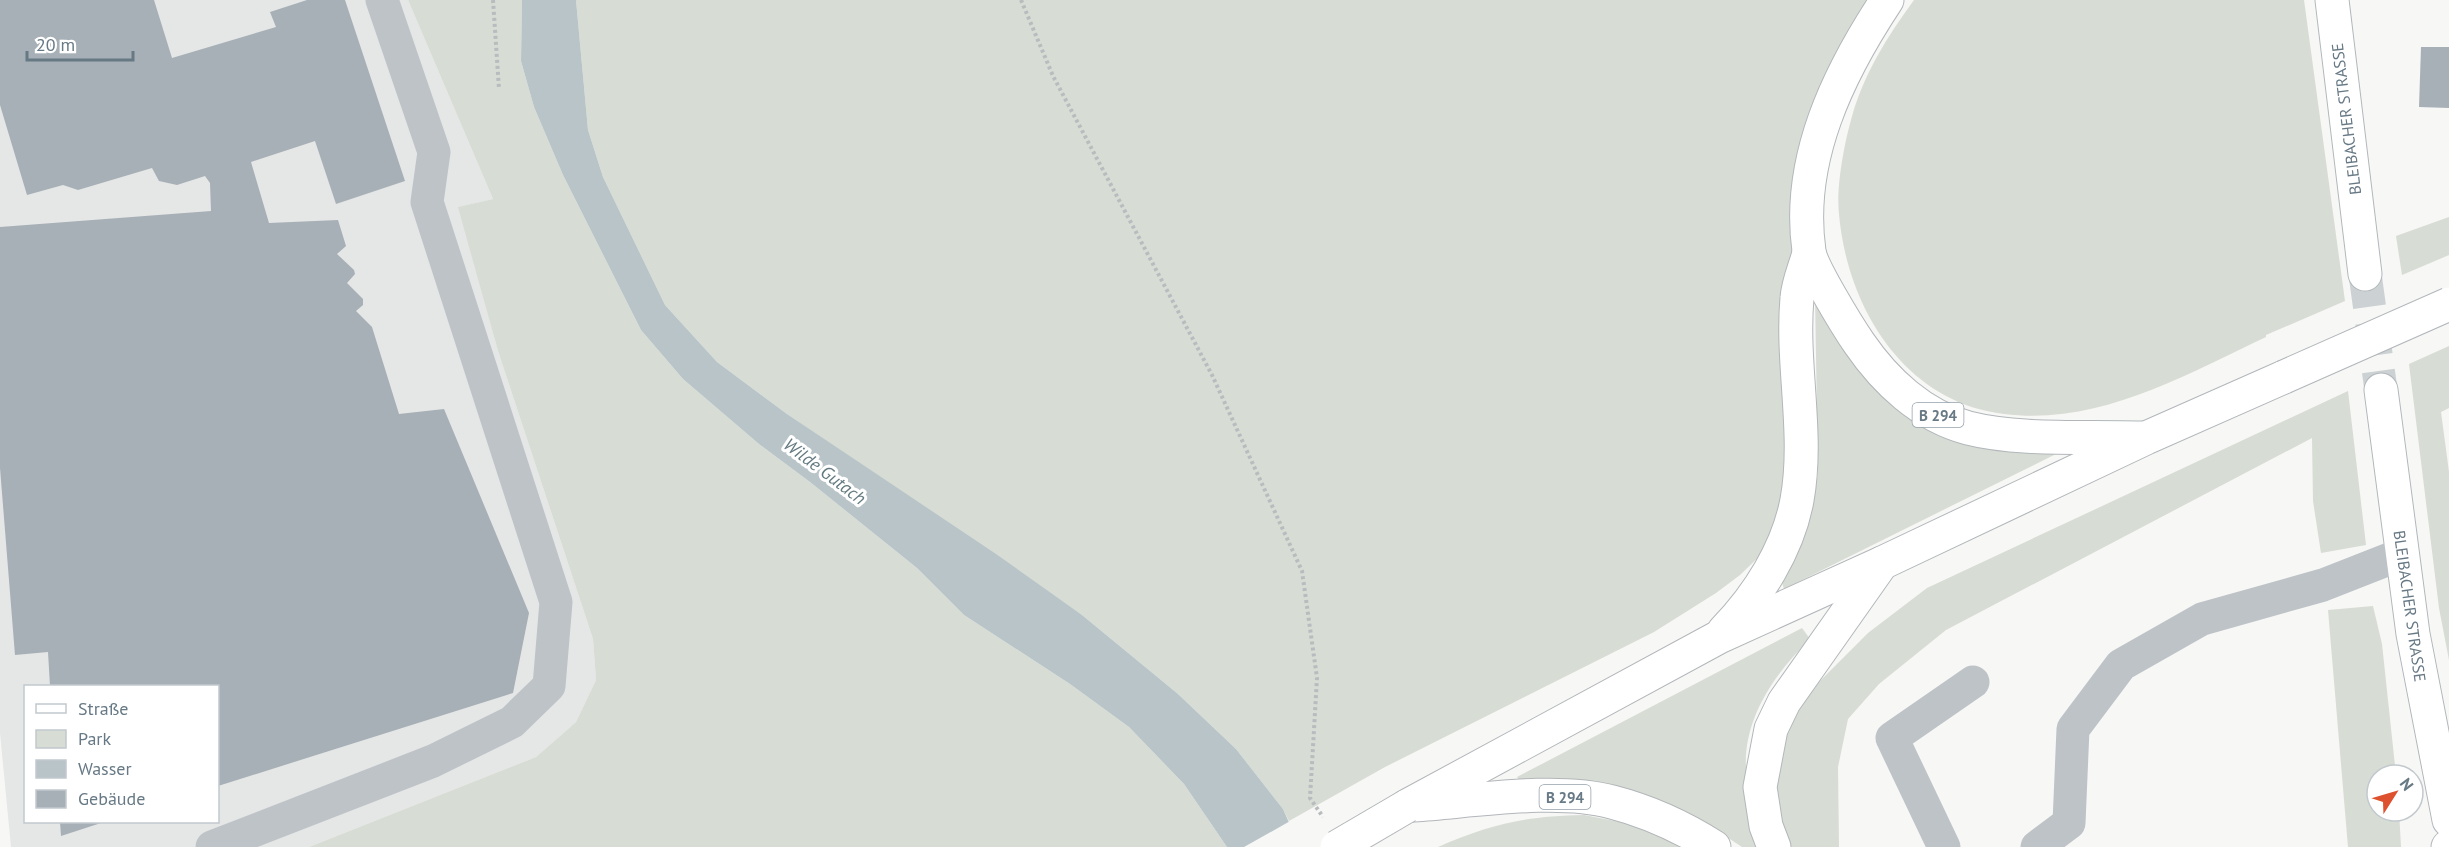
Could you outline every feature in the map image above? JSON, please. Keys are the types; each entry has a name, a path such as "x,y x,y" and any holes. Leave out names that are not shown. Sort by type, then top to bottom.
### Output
{"main road":[{"name":"B 294","path":"1719,637 1741,614 1767,575 1785,540 1797,500 1800,450 1797,296 1809,254 1808,196 1820,135 1846,67 1887,0"},
{"name":"BLEIBACHER STRASSE","path":"2332,0 2365,274"},
{"name":"B 294","path":"1809,254 1850,328 1871,360 1897,388 1924,409 1967,428 2011,435 2146,438"},
{"name":"B 294","path":"1337,847 1431,790 1719,637 2146,438 2449,304"},
{"name":"BLEIBACHER STRASSE","path":"2381,390 2422,691 2449,820"},
{"name":"B 294","path":"1774,847 1766,826 1760,787 1772,729 1784,702 1882,563"},
{"name":"B 294","path":"1407,806 1551,795 1611,802 1697,836 1714,847"}],"lane":[{"path":"212,847 434,761 512,722 549,686 555,602 427,202 434,152 382,0"},
{"path":"2037,847 2069,823 2073,729 2121,665 2202,619 2323,585 2402,554"},
{"path":"1944,847 1892,738 1973,682"}],"path":[{"path":"493,0 499,89"},
{"path":"1021,0 1053,76 1212,375 1302,571 1317,678 1310,798 1324,818"}],"shaded area":[{"path":"0,0 408,0 493,199 459,207 498,351 593,639 596,680 576,722 536,757 309,847 11,847 0,733"}],"green space":[{"path":"408,0 522,0 521,61 534,107 563,175 641,330 683,379 759,444 917,568 964,615 1070,684 1129,727 1184,784 1227,847 309,847 536,757 576,722 596,680 593,639 498,351 458,207 493,199"},
{"path":"576,0 1870,0 1833,59 1808,135 1793,464 1767,549 1740,575 1716,593 1654,632 1385,767 1289,821 1283,809 1236,749 1178,694 1082,615 787,414 717,362 665,305 603,177 588,130"},
{"path":"1914,0 2304,0 2345,301 2266,335 2172,381 2107,405 2039,416 2004,414 1969,406 1937,391 1910,370 1887,344 1868,315 1854,283 1844,249 1838,204 1843,154 1856,103 1877,57"},
{"path":"2449,217 2449,255 2402,275 2396,236"},
{"path":"1815,296 1889,390 2064,450 1784,589 1781,579 1813,505 1818,474"},
{"path":"2449,346 2449,408 2441,412 2449,472 2449,660 2439,608 2409,364"},
{"path":"2348,391 2366,545 2321,553 2313,501 2312,438 1946,630 1879,684 1848,719 1838,767 1839,847 1787,847 1772,796 1779,745 1809,692 1868,633 1927,588"},
{"path":"2373,606 2382,644 2395,763 2365,763 2365,823 2400,823 2401,847 2348,847 2328,610"},
{"path":"1802,628 1810,639 1783,668 1772,685 1754,720 1748,739 1747,779 1762,847 1742,847 1695,816 1635,792 1523,785 1517,777"},
{"path":"1584,815 1641,826 1689,847 1438,847 1475,832 1509,823 1544,817"}],"water":[{"name":"Wilde Gutach","path":"522,0 576,0 588,130 603,177 665,305 717,362 787,414 996,554 1082,615 1178,694 1236,749 1283,809 1300,847 1227,847 1184,784 1129,727 1070,684 964,615 917,568 759,444 683,379 641,330 563,175 534,107 521,61"}],"pier":[{"path":"1292,820 1303,847 1244,847"}],"building":[{"path":"0,0 154,0 172,58 276,27 270,12 307,0 345,0 405,181 336,204 315,141 251,162 269,223 338,220 346,246 337,254 354,270 355,274 347,283 363,299 363,305 356,311 372,327 399,414 444,409 529,613 513,693 219,786 219,685 50,685 48,652 15,655 0,468 0,227 211,211 210,183 205,176 177,185 159,181 152,168 78,190 63,185 27,195 0,105"},
{"path":"2421,47 2449,47 2449,108 2419,107"},
{"path":"60,823 101,823 61,836"}],"tunnel":[{"path":"2365,274 2381,390"}]}
